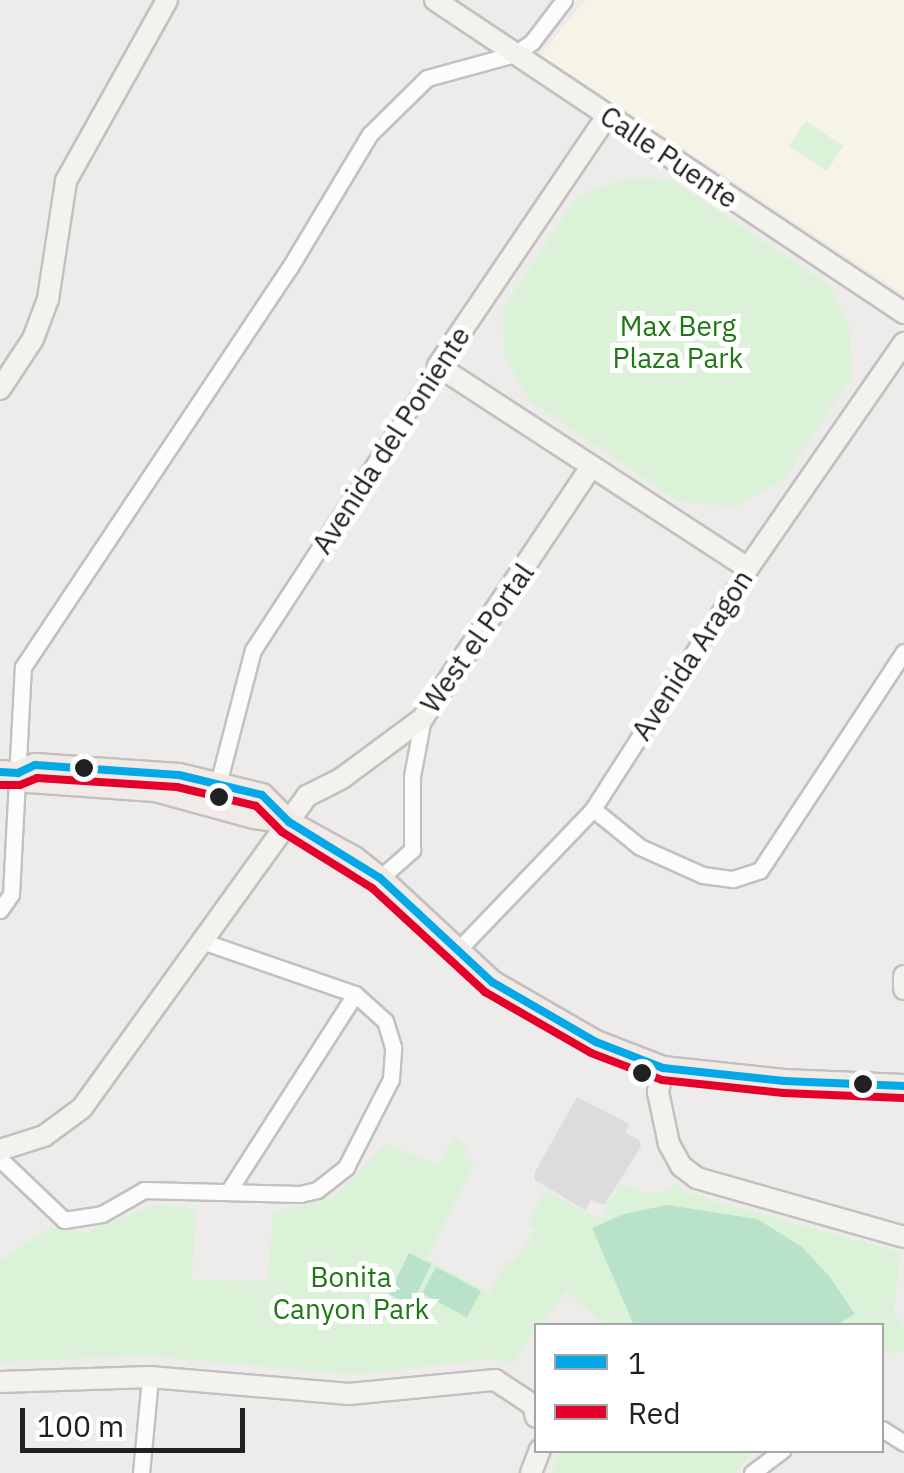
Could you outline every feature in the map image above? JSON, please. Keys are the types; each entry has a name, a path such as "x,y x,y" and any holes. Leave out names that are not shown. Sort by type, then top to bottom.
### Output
{"main road":[{"path":"9,772 34,765 179,776 262,795 289,822"},
{"path":"9,772 29,782 154,790 289,822 354,858 380,878 492,982 596,1042 663,1068 784,1081 904,1086"}],"street":[{"path":"0,389 33,338 48,299 66,181 166,0"},
{"name":"Calle Puente","path":"434,0 904,313"},
{"path":"0,910 11,894 9,772 23,667 290,267 370,134 428,78 515,54 532,42 564,0"},
{"name":"Avenida del Poniente","path":"218,784 254,650 438,366 607,116"},
{"name":"Avenida Aragon","path":"458,950 593,808 748,568 904,343"},
{"path":"438,366 748,568"},
{"name":"West el Portal","path":"0,1150 44,1136 82,1108 307,796 342,778 424,718 592,466"},
{"path":"593,808 640,847 703,875 733,880 760,870 904,652"},
{"path":"380,878 412,850 412,776 424,718"},
{"path":"0,1159 64,1220 102,1214 144,1190 300,1194 317,1190 346,1167 391,1079 394,1060 385,1021 355,994 205,942"},
{"path":"904,976 904,989"},
{"path":"228,1192 355,994"},
{"path":"663,1068 658,1092 669,1144 681,1166 697,1178 904,1237"},
{"path":"0,1382 150,1377 349,1394 495,1380 534,1405"},
{"path":"141,1473 150,1377"},
{"path":"752,1473 778,1453"}],"shaded area":[{"path":"585,0 904,0 904,294 541,55"},
{"path":"577,1097 630,1124 625,1132 639,1140 641,1147 604,1205 591,1200 585,1210 535,1180 535,1172"}],"green space":[{"path":"806,121 843,146 827,171 789,146"},
{"name":"Max Berg Plaza Park","path":"622,179 674,181 829,285 849,325 852,377 784,479 736,507 679,502 530,401 504,355 503,308 577,196"},
{"name":"Bonita Canyon Park","path":"455,1137 468,1147 464,1159 474,1164 427,1259 489,1293 508,1259 514,1262 534,1230 527,1225 545,1191 600,1219 621,1184 645,1193 663,1192 678,1182 684,1191 717,1202 900,1252 894,1312 904,1326 904,1352 884,1353 884,1323 603,1323 566,1291 542,1323 534,1323 514,1364 489,1359 354,1375 146,1356 0,1362 0,1260 48,1228 86,1232 157,1204 196,1209 192,1280 268,1281 273,1212 335,1196 385,1143 438,1165"},
{"path":"667,1205 757,1219 802,1247 829,1276 855,1314 840,1323 633,1323 592,1228 624,1214"},
{"path":"409,1253 431,1264 411,1305 389,1294"},
{"path":"436,1267 481,1291 467,1317 422,1293"},
{"path":"558,1453 751,1453 736,1473 552,1473"}],"transit line":[{"name":"1","path":"0,772 18,773 35,765 179,775 262,795 289,822 380,878 492,982 596,1042 663,1068 784,1081 904,1086"},
{"name":"Red","path":"0,785 20,785 37,778 177,787 256,806 282,832 372,888 485,992 591,1053 662,1080 783,1093 903,1098"}]}
